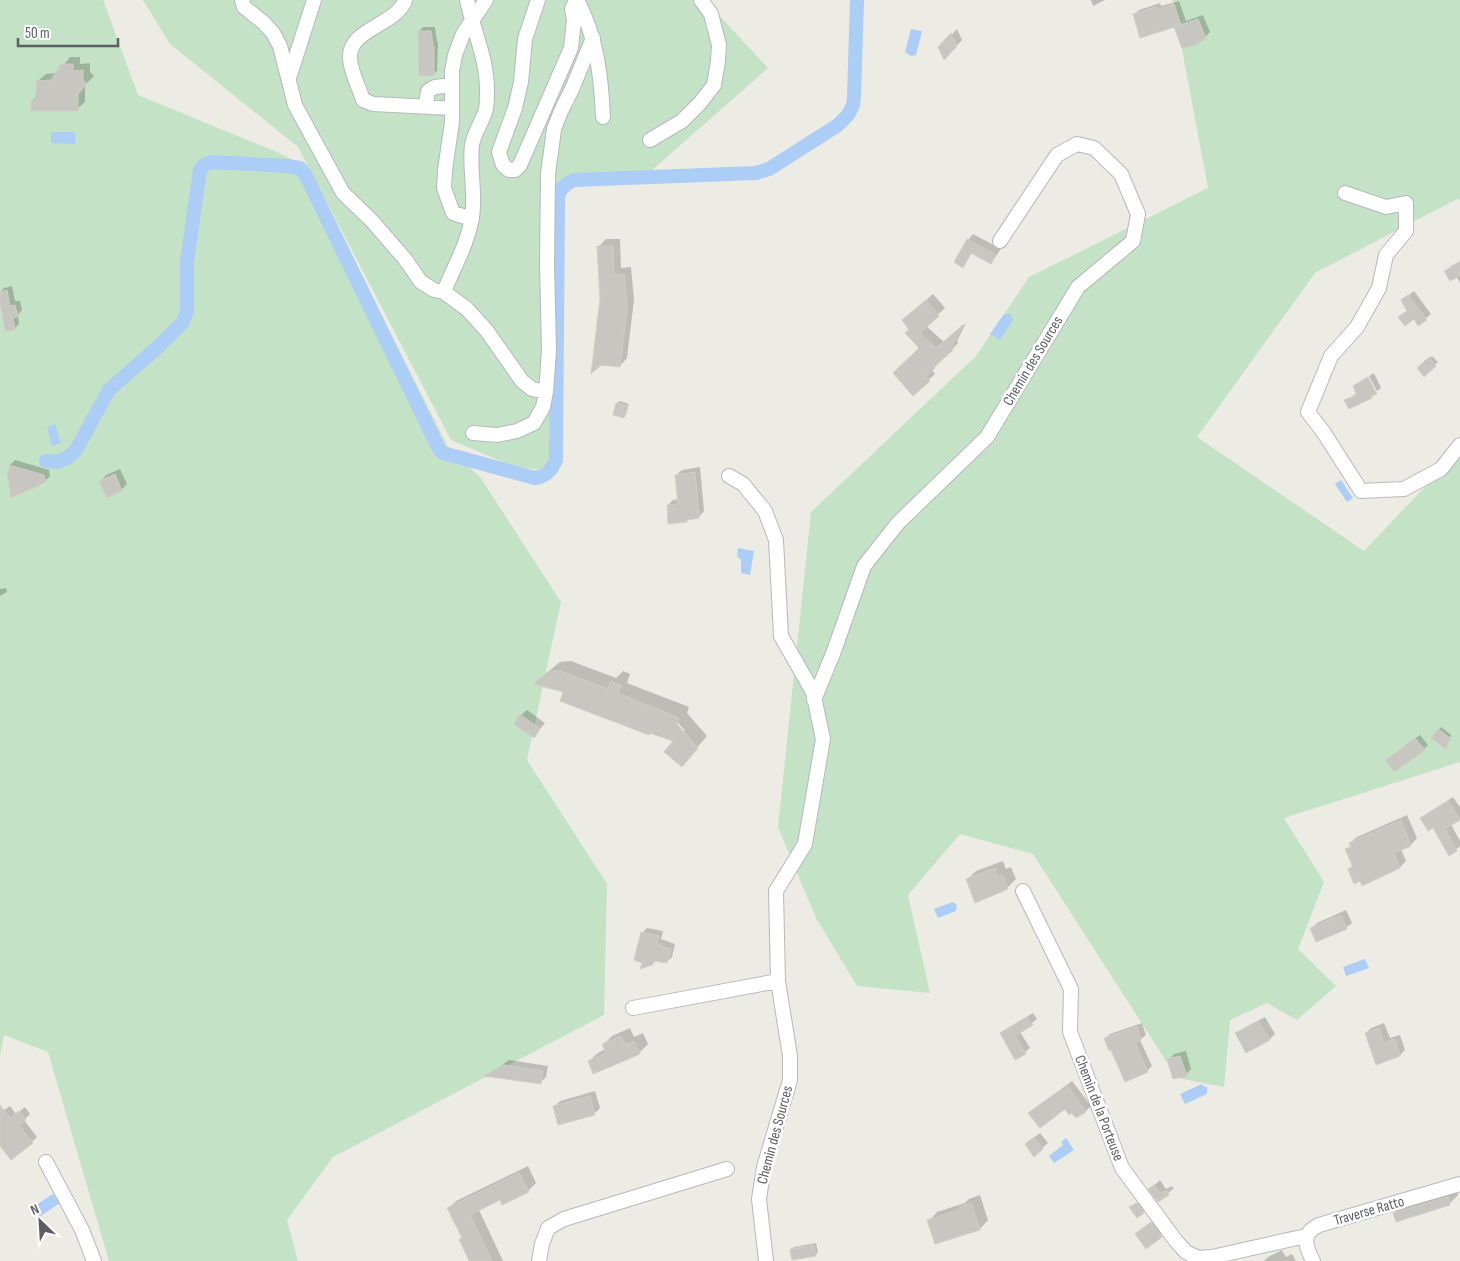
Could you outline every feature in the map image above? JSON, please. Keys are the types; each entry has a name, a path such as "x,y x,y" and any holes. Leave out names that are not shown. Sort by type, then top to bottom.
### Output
{"street":[{"path":"242,0 244,7 263,22 273,33 280,46 295,105 342,193 372,221 406,260 421,282 434,290 444,292 468,309 488,331 522,381 532,389 546,392"},
{"path":"289,78 314,0"},
{"path":"405,0 403,6 395,14 354,43 350,63 363,100 373,104 452,108"},
{"path":"444,292 464,248 472,219 474,189 471,166 472,143 486,109 487,90 481,47 471,20 468,0"},
{"path":"472,219 453,213 444,188 452,122 452,71 463,34 486,0"},
{"path":"538,0 525,38 521,82 515,108 499,152 503,165 509,170 515,170 520,165 571,48 574,20 572,9 576,0"},
{"path":"576,0 593,38 600,66 604,117"},
{"path":"650,140 682,121 714,85 719,45 711,14 701,0"},
{"path":"473,433 497,435 517,431 534,423 543,407 549,351 547,264 548,173 554,129 560,111 572,90 593,38"},
{"path":"426,106 428,91 435,87 452,85"},
{"name":"Chemin des Sources","path":"814,700 834,651 864,566 898,523 987,437 1078,287 1133,240 1138,214 1121,174 1094,148 1077,144 1057,155 1000,241"},
{"path":"1346,193 1386,207 1406,203 1406,231 1386,255 1379,288 1357,326 1331,356 1308,412 1324,433 1361,491 1404,489 1441,468 1460,445"},
{"name":"Chemin des Sources","path":"729,476 743,484 765,511 776,540 781,636 812,692 823,740 805,844 776,891 778,980 790,1056 790,1080 764,1167 759,1199 766,1261"},
{"name":"Chemin de la Porteuse","path":"1023,892 1071,989 1070,1032 1122,1168 1176,1241 1186,1252 1198,1258 1212,1257 1306,1236"},
{"path":"633,1008 778,980"},
{"path":"46,1162 82,1230 94,1261"},
{"path":"539,1261 542,1244 548,1228 564,1219 727,1169"},
{"name":"Traverse Ratto","path":"1306,1236 1319,1225 1460,1184"},
{"path":"1306,1236 1306,1248 1313,1261"}],"green space":[{"path":"0,0 103,0 138,95 277,152 307,167 448,447 480,477 561,602 527,760 607,884 604,1015 333,1157 287,1220 298,1261 109,1261 48,1052 4,1035 0,1056"},
{"path":"143,0 705,0 768,68 651,171 573,176 565,179 553,192 554,435 551,461 539,470 510,465 451,440 298,147 170,44"},
{"path":"1171,0 1460,0 1460,200 1457,199 1315,273 1197,437 1364,551 1460,450 1460,762 1284,818 1324,882 1298,949 1336,986 1297,1020 1267,1003 1230,1020 1224,1087 1177,1078 1033,854 960,834 908,895 930,993 857,986 816,918 778,827 811,512 976,356 1029,277 1208,188 1173,1"}],"water":[{"path":"911,29 922,31 916,55 911,56 905,52"},
{"path":"51,132 75,132 75,144 51,143"},
{"path":"1004,314 1010,314 1013,320 1000,340 990,334"},
{"path":"55,424 61,443 52,446 47,427"},
{"path":"1341,480 1353,498 1347,502 1335,484"},
{"path":"738,548 754,551 750,575 741,573 741,560 737,556"},
{"path":"953,902 957,905 956,911 938,918 934,909"},
{"path":"1365,959 1369,968 1346,976 1343,967"},
{"path":"1202,1084 1207,1087 1207,1094 1185,1104 1180,1094"},
{"path":"1066,1138 1074,1150 1054,1163 1049,1156 1063,1145 1061,1142"},
{"path":"53,1194 60,1203 39,1217 33,1207"}],"building":[{"path":"1174,4 1181,25 1140,38 1133,14 1156,7 1156,10"},
{"path":"1198,19 1206,38 1196,45 1182,48 1174,27"},
{"path":"418,31 431,31 434,46 434,76 419,76"},
{"path":"951,33 957,46 944,60 938,47"},
{"path":"61,64 73,64 73,71 83,70 83,80 87,84 78,94 78,111 31,111 31,100 35,100 37,81 51,80"},
{"path":"967,239 996,255 991,264 971,253 963,268 954,262"},
{"path":"597,246 613,246 614,275 624,274 627,309 620,367 601,365 591,374 600,299"},
{"path":"1460,262 1460,276 1450,281 1444,271"},
{"path":"7,290 10,306 15,305 18,316 13,318 15,330 5,331 0,292"},
{"path":"1408,295 1427,320 1418,326 1414,319 1405,326 1398,317 1407,311 1401,300"},
{"path":"926,300 939,316 920,333 936,348 963,325 951,348 953,350 934,367 926,377 930,381 913,396 893,373 919,348 905,333 909,330 902,320"},
{"path":"1429,357 1436,366 1424,377 1417,368"},
{"path":"1368,377 1377,394 1349,409 1344,400 1357,395 1353,386"},
{"path":"616,403 628,406 624,418 613,415"},
{"path":"9,465 44,475 46,482 11,498 7,472 10,471"},
{"path":"695,472 699,518 687,520 687,522 668,524 667,505 678,504 675,475"},
{"path":"115,474 122,491 107,498 99,481"},
{"path":"549,671 560,671 608,689 611,681 621,685 618,693 679,718 677,724 698,748 682,767 664,752 673,741 650,733 649,735 560,701 563,692 534,684"},
{"path":"520,714 540,729 534,738 514,724"},
{"path":"1438,729 1450,738 1446,749 1431,738"},
{"path":"1415,738 1425,750 1394,772 1386,760"},
{"path":"1448,801 1460,820 1445,829 1457,851 1449,856 1433,828 1428,831 1420,818"},
{"path":"1401,820 1411,846 1394,853 1400,868 1362,886 1360,881 1354,884 1348,869 1353,867 1345,849 1351,847 1349,843"},
{"path":"995,868 997,877 1002,875 1008,889 975,903 966,879"},
{"path":"1341,915 1347,929 1316,942 1310,928"},
{"path":"641,932 659,936 657,944 671,949 667,963 655,961 652,965 640,969 642,963 634,960"},
{"path":"1027,1017 1033,1025 1015,1036 1026,1054 1015,1060 1000,1033"},
{"path":"1259,1022 1270,1040 1246,1053 1235,1033"},
{"path":"1137,1027 1141,1040 1135,1043 1148,1072 1125,1082 1104,1038"},
{"path":"1379,1028 1384,1043 1395,1039 1400,1056 1376,1065 1365,1033"},
{"path":"621,1036 625,1045 634,1041 640,1054 593,1074 588,1061 606,1053 602,1044"},
{"path":"1180,1056 1187,1076 1173,1079 1167,1059"},
{"path":"503,1065 543,1071 541,1084 484,1076"},
{"path":"1067,1085 1086,1112 1076,1118 1072,1113 1069,1115 1065,1109 1040,1128 1028,1113"},
{"path":"590,1096 595,1115 558,1125 553,1106"},
{"path":"0,1105 10,1118 19,1111 26,1120 19,1126 33,1143 11,1160 0,1146"},
{"path":"1034,1137 1043,1149 1034,1157 1025,1144"},
{"path":"519,1173 529,1192 502,1205 500,1200 470,1215 492,1261 469,1261 459,1239 462,1238 447,1208"},
{"path":"1154,1185 1160,1193 1167,1191 1169,1195 1158,1202 1148,1189"},
{"path":"1448,1197 1450,1205 1396,1222 1393,1213"},
{"path":"971,1203 980,1230 935,1244 927,1220 960,1210 959,1207"},
{"path":"1137,1203 1144,1213 1137,1218 1129,1207"},
{"path":"1151,1222 1162,1237 1146,1249 1135,1234"},
{"path":"814,1245 816,1256 792,1260 790,1249"}],"waterway":[{"path":"46,461 57,462 67,458 76,450 109,390 183,322 187,311 187,262 200,170 204,165 212,162 300,168 306,176 439,449 443,453 535,478 545,475 553,467 556,460 558,197 560,191 574,180 756,173 769,169 838,125 848,115 853,105 857,0"}]}
